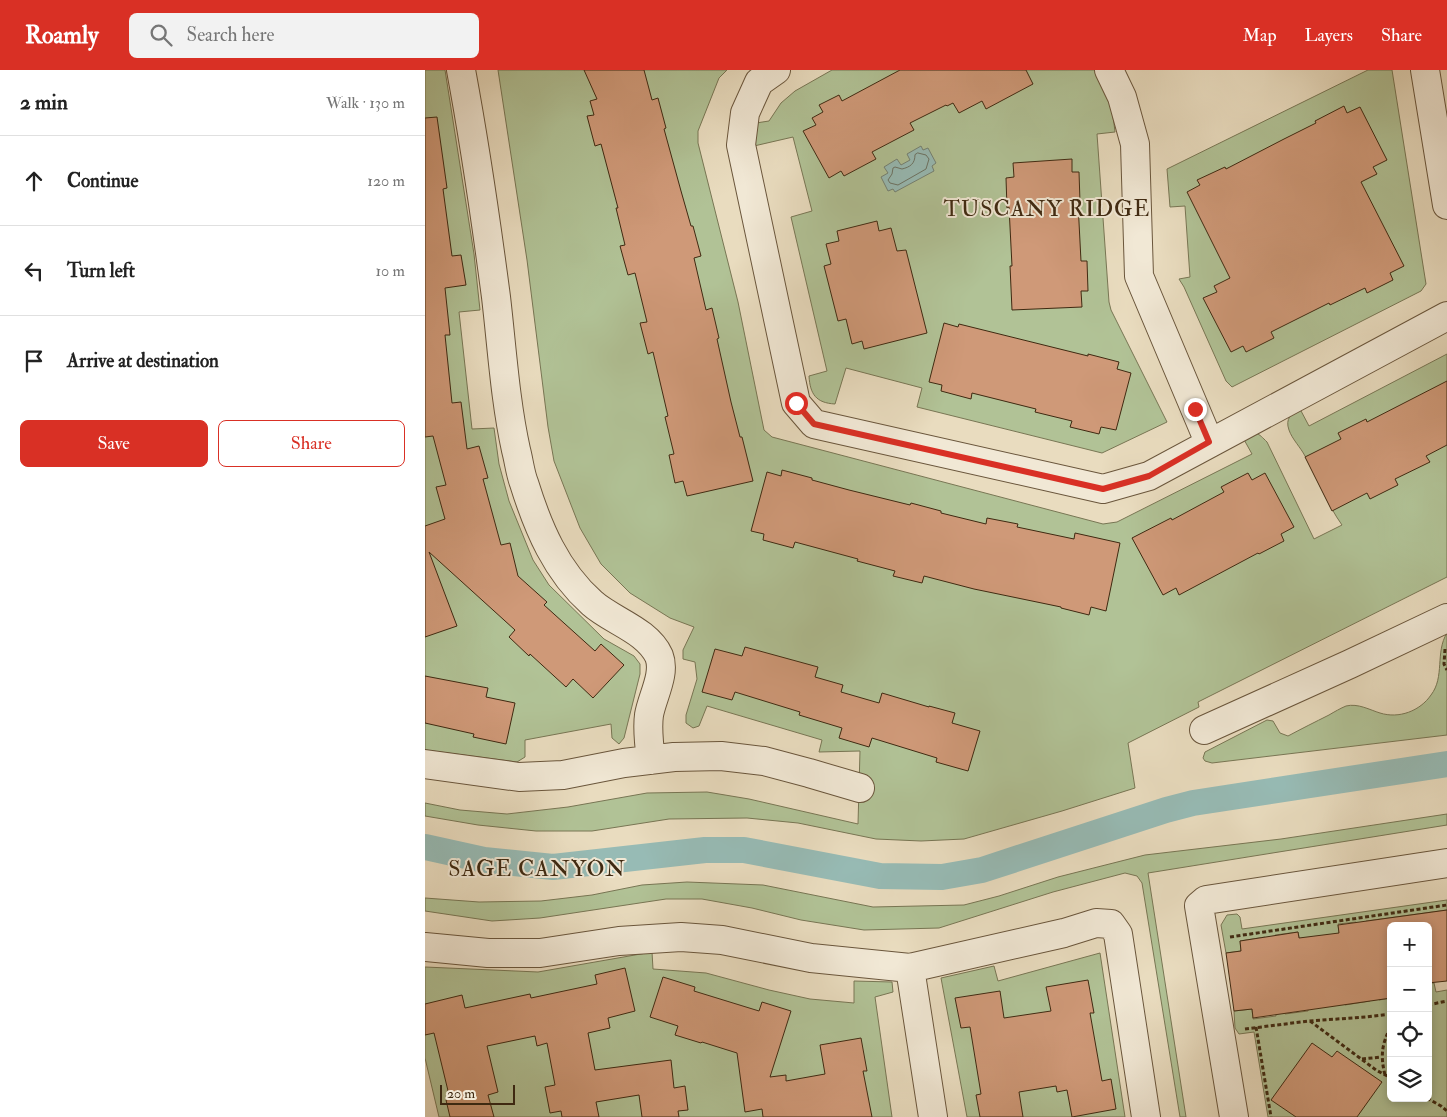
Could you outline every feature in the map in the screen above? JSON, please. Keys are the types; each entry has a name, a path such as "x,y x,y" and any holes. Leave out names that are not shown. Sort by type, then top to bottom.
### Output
{"lane":[{"path":"461,70 474,139 496,297 510,422 523,481 539,528 570,581 593,604 649,641 659,657 661,672 649,715 651,760"},
{"path":"776,70 759,82 745,113 741,145 796,403 814,424 1103,489 1149,476 1209,442 1447,316"},
{"path":"1109,70 1122,97 1135,144 1139,276 1209,442"},
{"path":"1425,70 1447,205"},
{"path":"1204,730 1447,618"},
{"path":"425,764 519,777 563,775 624,763 674,757 721,756 773,764 860,788"},
{"path":"1234,1117 1199,906 1206,900 1447,863"},
{"path":"425,947 489,953 540,953 619,941 681,937 722,940 811,958 911,968 1064,933 1096,923 1111,924 1118,934 1146,1117"},
{"path":"911,968 933,1117"}],"path":[{"path":"1445,645 1445,664 1447,670"},
{"path":"1204,937 1238,936 1447,905"},
{"path":"1432,1004 1447,1001"},
{"path":"1220,1034 1257,1027 1387,1014"},
{"path":"1309,1021 1385,1075"},
{"path":"1257,1027 1271,1117"},
{"path":"1385,1075 1381,1057 1387,1035"},
{"path":"1362,1060 1381,1057"},
{"path":"1432,1101 1446,1108"}],"green space":[{"path":"425,70 445,70 474,254 480,310 459,312 472,429 494,428 499,464 509,501 533,560 549,585 604,639 634,656 640,664 640,674 624,738 619,744 612,738 611,724 525,740 525,757 517,762 425,750"},
{"path":"498,70 727,70 719,78 698,131 698,143 738,302 764,430 772,437 1103,524 1117,522 1252,454 1242,436 1256,433 1267,442 1314,539 1342,525 1290,433 1288,420 1290,417 1300,409 1309,426 1447,354 1447,577 1198,702 1199,707 1128,743 1135,788 964,839 921,841 876,839 798,823 747,818 669,819 592,831 536,831 478,825 425,816 425,803 460,810 507,814 568,807 647,793 707,792 749,799 858,824 860,751 819,752 822,740 707,706 699,726 693,728 686,723 686,715 697,679 695,662 683,659 683,650 694,627 670,618 630,593 601,564 580,528 554,461 527,260"},
{"path":"832,70 1096,70 1109,100 1115,132 1097,134 1109,302 1111,310 1167,422 1102,453 917,407 922,388 846,368 835,404 823,402 815,396 811,388 809,376 827,371 791,217 812,211 793,137 754,146 756,123 769,121 781,103 795,91"},
{"path":"1368,70 1392,70 1426,284 1421,291 1232,387 1226,381 1179,279 1190,277 1185,206 1170,207 1167,169"},
{"path":"1447,633 1447,735 1212,763 1205,761 1203,758 1205,752 1267,720 1273,721 1280,733 1288,736 1350,705 1387,715 1402,714 1415,709 1426,701 1435,688 1438,680 1441,648"},
{"path":"1447,760 1447,773 1177,815 1141,824 1138,812 1208,796"},
{"path":"1447,814 1447,825 1148,873 1186,1117 1180,1117 1142,883 1137,876 1125,873 1053,892 939,928 864,930 801,920 752,908 702,899 666,899 540,918 492,921 425,911 425,898 479,902 541,901 592,895 642,885 687,882 763,885 873,907 964,905 1058,877 1145,855 1281,839"},
{"path":"1447,900 1447,910 1366,921 1359,942 1356,922 1338,924 1339,934 1300,942 1298,932 1275,935 1278,954 1265,937 1240,941 1241,951 1226,953 1221,925 1227,915 1237,914 1240,917 1242,929"},
{"path":"652,952 653,969 706,973 810,999 854,1003 854,981 892,982 893,992 875,997 892,1117 439,1117 425,1058 425,967 538,972"},
{"path":"1100,953 1125,1117 967,1117 941,978 994,966 998,981"},
{"path":"1377,983 1379,1000 1387,999 1387,1102 1432,1102 1432,983 1434,983 1436,992 1447,990 1447,1117 1268,1117 1254,1032 1239,1034 1235,1028 1234,1011 1252,1009 1253,1019 1276,1016 1274,998 1282,997 1285,1014 1308,1011 1308,1003 1343,997 1345,1005 1370,1001 1368,984"}],"water":[{"path":"921,146 923,150 928,148 936,163 932,166 934,171 895,192 893,189 888,191 881,177 888,173 884,167 897,159 901,165 910,160 907,154"}],"building":[{"path":"584,70 644,70 652,100 658,98 666,128 664,129 701,256 694,258 706,310 712,308 731,402 753,481 687,496 683,481 675,483 669,455 674,454 665,417 668,416 653,352 648,354 640,323 647,322 635,273 628,275 620,246 625,245 616,208 618,208 601,144 595,146 587,116 594,115 590,101 597,99"},
{"path":"900,70 1026,70 1033,84 986,109 982,101 959,113 953,103 946,105 910,123 914,130 872,152 876,159 844,176 841,171 829,178 803,131 816,125 812,118 823,112 819,105 839,95 842,101"},
{"path":"1344,106 1347,113 1360,107 1387,160 1373,167 1377,174 1361,182 1404,266 1390,273 1393,280 1367,293 1365,288 1330,305 1329,303 1271,332 1274,338 1246,352 1243,346 1231,352 1203,298 1217,292 1214,286 1230,278 1187,192 1200,185 1197,180 1225,167 1226,169 1316,123 1315,121"},
{"path":"437,117 447,188 443,189 452,256 461,255 466,285 445,288 450,335 445,335 452,403 461,402 467,449 479,446 488,478 483,479 501,545 510,543 518,576 547,602 544,605 595,651 601,644 624,665 593,698 573,679 566,687 530,654 529,656 509,637 515,630 429,552 457,626 425,637 425,526 445,519 436,487 446,485 433,436 425,437 425,118"},
{"path":"1072,159 1072,172 1079,172 1080,202 1078,203 1081,261 1087,261 1088,291 1081,291 1082,307 1012,310 1010,266 1012,266 1006,178 1014,177 1013,163"},
{"path":"877,221 879,231 891,228 897,251 906,250 927,333 864,349 862,341 852,344 846,319 838,321 824,266 831,264 826,244 839,241 837,231"},
{"path":"944,323 958,327 959,324 1119,362 1117,369 1131,373 1116,430 1101,427 1099,434 1070,427 1072,421 1035,412 1036,409 972,393 971,399 941,391 942,385 929,382"},
{"path":"1447,381 1447,445 1426,456 1430,462 1395,479 1398,485 1370,499 1367,493 1332,511 1305,457 1341,439 1338,433 1366,419 1367,422"},
{"path":"782,470 849,490 910,505 911,503 941,511 941,513 986,524 987,518 1018,524 1017,527 1074,539 1075,533 1120,543 1106,611 1091,607 1089,615 924,576 922,583 893,576 895,571 857,561 858,559 795,542 793,548 763,540 764,534 751,531 767,472 781,476"},
{"path":"1248,473 1252,480 1265,473 1294,527 1281,534 1284,541 1259,554 1179,595 1176,588 1163,595 1132,538 1171,518 1172,520 1224,492 1221,487"},
{"path":"745,647 818,667 815,677 843,685 841,692 879,703 882,693 955,713 952,723 980,731 968,771 936,762 937,758 872,738 869,747 839,738 842,728 799,715 800,712 735,692 732,700 702,692 715,649 742,656"},
{"path":"425,676 488,688 486,697 515,703 506,744 473,737 474,734 425,723"},
{"path":"1447,910 1447,981 1432,983 1432,922 1387,922 1387,999 1253,1018 1252,1009 1234,1011 1226,953 1241,951 1240,941 1298,932 1299,938 1339,933 1338,925"},
{"path":"625,968 635,1011 608,1018 610,1028 588,1033 595,1070 671,1060 674,1088 685,1086 688,1110 678,1111 679,1117 642,1117 639,1095 596,1102 599,1117 562,1117 561,1111 550,1113 545,1087 555,1085 547,1043 537,1046 535,1036 487,1046 498,1092 488,1095 494,1117 450,1117 446,1100 450,1099 434,1033 425,1035 425,1004 462,995 465,1008 530,994 531,998 597,984 595,975"},
{"path":"663,977 695,987 694,991 759,1011 762,1002 791,1011 770,1077 786,1075 786,1081 825,1074 820,1045 861,1038 867,1071 863,1071 872,1117 763,1117 762,1109 745,1112 737,1053 675,1035 678,1026 650,1017"},
{"path":"1088,980 1094,1013 1090,1013 1102,1081 1111,1079 1116,1109 1072,1117 1067,1090 1057,1092 1056,1086 1019,1092 1023,1117 980,1117 976,1095 981,1094 970,1027 961,1028 955,998 1000,991 1004,1018 1051,1011 1046,987"},
{"path":"1312,1043 1332,1057 1337,1051 1382,1082 1357,1117 1296,1117 1271,1100"}],"waterway":[{"path":"425,847 484,860 553,867 705,850 744,850 880,876 942,877 982,870 1193,803 1447,764"}],"district":[{"name":"TUSCANY RIDGE","path":"1047,208"},
{"name":"SAGE CANYON","path":"537,868"}],"route":[{"path":"796,403 814,424 1103,489 1149,476 1209,442 1195,409"}]}
